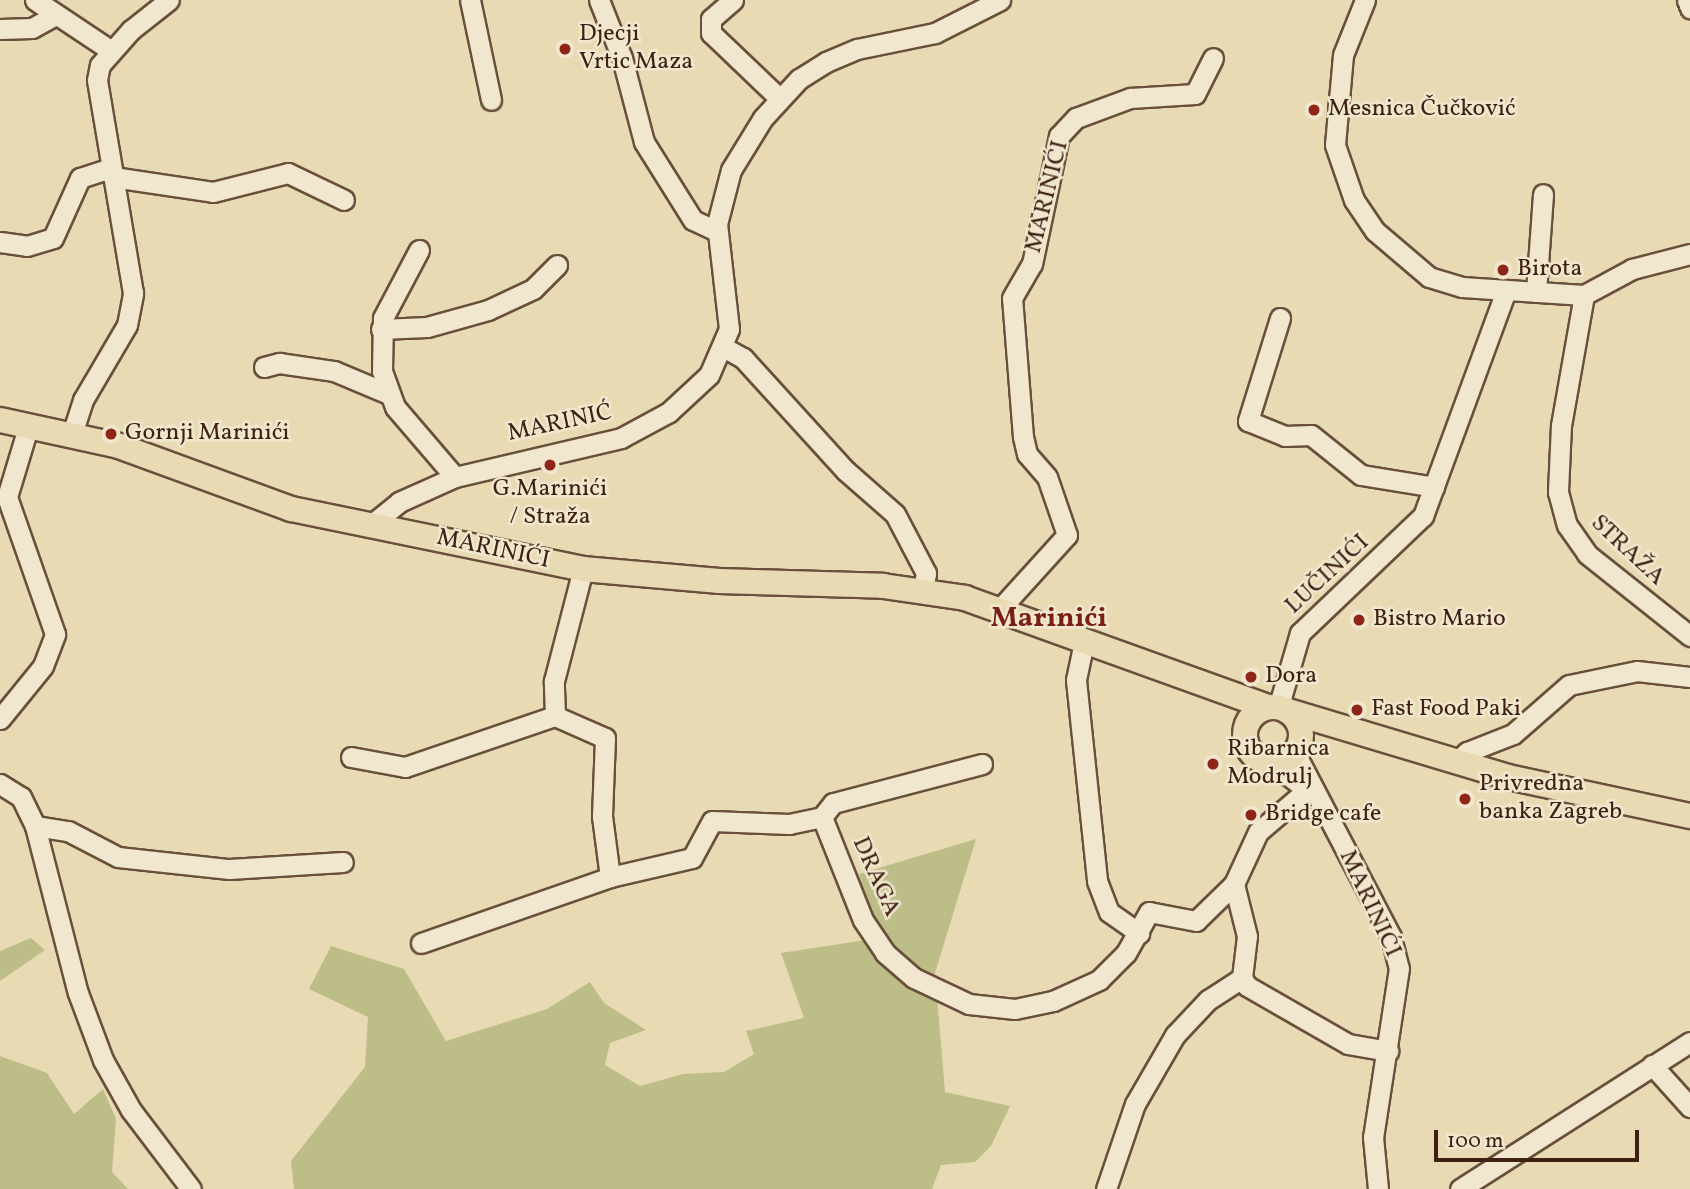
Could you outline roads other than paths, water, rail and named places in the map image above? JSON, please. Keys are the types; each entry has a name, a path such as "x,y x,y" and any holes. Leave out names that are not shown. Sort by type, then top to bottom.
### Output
{"main road":[{"name":"MARINIĆI","path":"0,420 72,434 291,509 583,569 923,590 999,610 1201,687 1360,734 1458,761 1690,816"},
{"name":"MARINIĆI","path":"1201,687 1245,729 1251,752 1289,753 1321,733 1360,734"},
{"name":"MARINIĆI","path":"1280,709 1299,726 1289,753"},
{"path":"1245,729 1253,715 1280,709"}],"street":[{"path":"35,0 110,50"},
{"path":"72,434 83,400 127,325 133,293 97,80 110,50 169,0"},
{"path":"470,0 491,100"},
{"path":"599,0 622,58 644,142 693,220 717,231"},
{"path":"733,0 711,19 711,33 780,99"},
{"name":"MARINIĆ","path":"371,525 399,502 454,477 518,458 595,445 648,426 709,375 723,347 729,314 717,231 731,170 780,99 826,62 857,49 935,33 1000,0"},
{"path":"1365,0 1343,55 1334,120 1342,173 1354,200 1375,231 1429,277 1506,290 1584,295 1632,269 1690,254"},
{"path":"1687,0 1690,8"},
{"path":"0,29 32,29 55,15"},
{"name":"MARINIĆI","path":"999,610 1067,535 1052,488 1027,454 1023,437 1012,298 1032,264 1059,136 1076,118 1130,98 1195,93 1213,58"},
{"path":"0,242 27,246 53,238 80,178 112,173 213,192 288,173 344,200"},
{"path":"1536,292 1543,194"},
{"path":"389,394 381,329 419,250"},
{"path":"381,329 427,327 488,310 533,289 557,265"},
{"name":"LUČINIĆI","path":"1280,709 1300,633 1411,531 1434,487 1506,290"},
{"name":"STRAŽA","path":"1584,295 1563,398 1558,492 1567,526 1587,554 1690,636"},
{"path":"1280,318 1248,421 1285,436 1311,435 1361,475 1434,487"},
{"path":"723,347 743,358 833,456 895,514 926,573 923,590"},
{"path":"264,367 279,363 334,371 389,394 454,477"},
{"path":"0,719 43,666 55,634 4,499 29,424"},
{"path":"555,716 554,681 583,569"},
{"path":"1084,642 1076,680 1097,881 1108,912 1139,933 1149,912 1196,921 1234,884 1258,832 1313,796"},
{"path":"1458,761 1528,722 1569,685 1637,671 1690,677"},
{"path":"351,757 405,767 505,729 555,716 605,738 602,816 610,877"},
{"name":"MARINIĆI","path":"1289,753 1391,937 1399,968 1373,1137 1378,1189"},
{"name":"DRAGA","path":"421,943 610,877 692,858 712,821 789,824 822,817 833,803 982,764"},
{"path":"0,784 22,797 35,826 78,993 103,1060 131,1110 191,1189"},
{"name":"DRAGA","path":"822,817 863,920 885,953 914,978 969,1004 1015,1009 1053,1001 1100,980 1139,933"},
{"path":"35,826 68,831 118,857 229,869 343,862"},
{"path":"1234,884 1247,936 1242,978 1255,992 1292,1008 1348,1044 1388,1051"},
{"path":"1106,1189 1135,1104 1175,1035 1208,1000 1242,978"},
{"path":"1460,1189 1690,1042"},
{"path":"1652,1065 1690,1107"}],"place":[{"name":"Djecji Vrtic Maza","path":"565,49"},
{"name":"Mesnica Čučković","path":"1314,110"},
{"name":"Birota","path":"1503,270"},
{"name":"Gornji Marinići","path":"111,434"},
{"name":"G.Marinići / Straža","path":"550,465"},
{"name":"Bistro Mario","path":"1359,620"},
{"name":"Dora","path":"1251,677"},
{"name":"Fast Food Paki","path":"1357,710"},
{"name":"Ribarnica Modrulj","path":"1213,764"},
{"name":"Privredna banka Zagreb","path":"1465,799"},
{"name":"Bridge cafe","path":"1251,815"}],"district":[{"name":"Marinići","path":"1049,619"}]}
